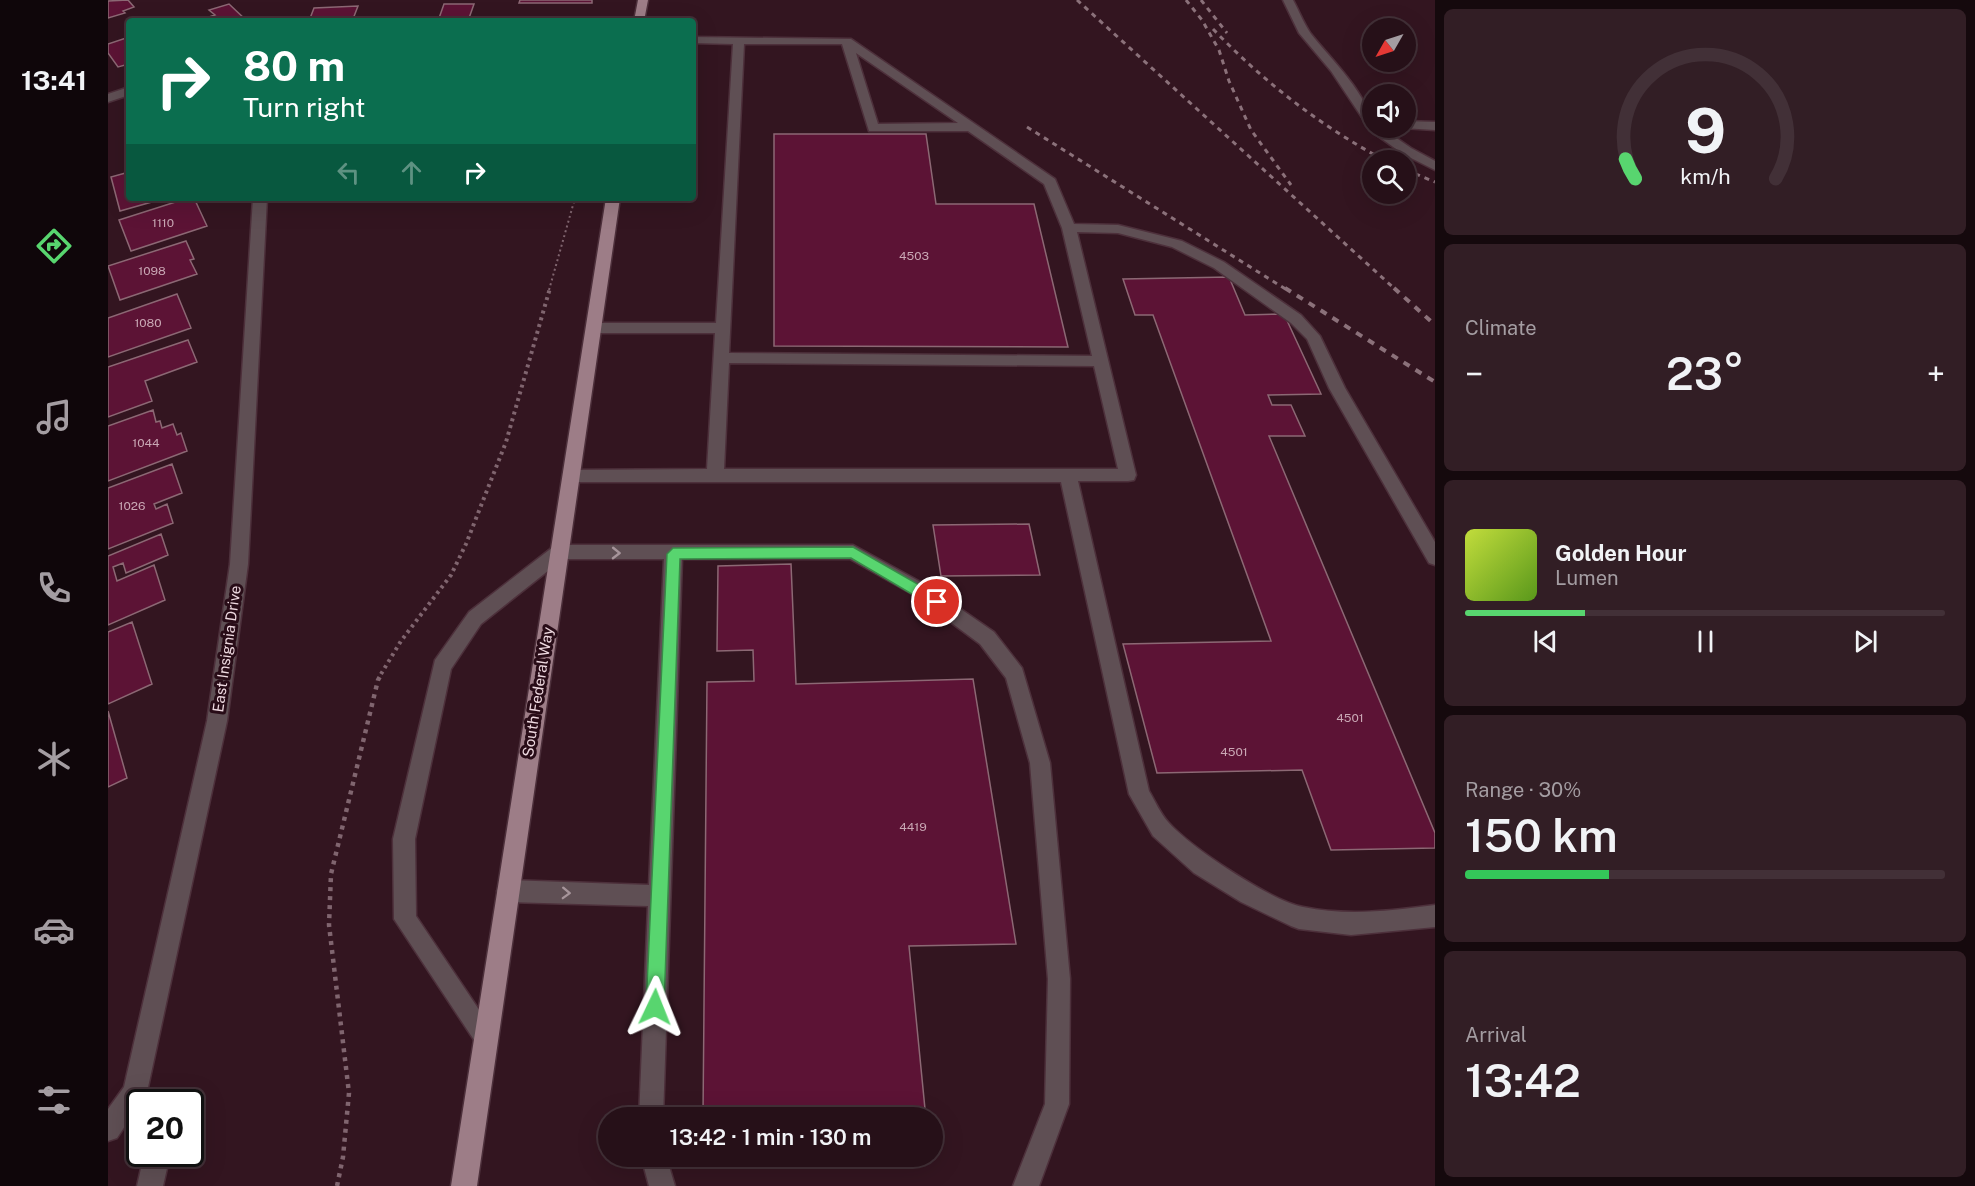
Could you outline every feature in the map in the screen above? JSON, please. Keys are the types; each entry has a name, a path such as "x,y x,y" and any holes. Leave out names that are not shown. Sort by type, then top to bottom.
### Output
{"main road":[{"path":"640,18 643,0"},
{"name":"South Federal Way","path":"464,1186 613,201"}],"street":[{"path":"1288,0 1305,33 1336,69 1362,108"},
{"path":"571,476 1128,475 1070,228 1050,182 847,42 696,40"},
{"path":"715,476 739,41"},
{"path":"847,42 873,128 972,127"},
{"path":"108,98 126,92"},
{"path":"1416,125 1435,126"},
{"path":"1390,138 1407,151 1435,166"},
{"name":"East Insignia Drive","path":"139,1089 220,698 238,564 260,201"},
{"path":"1070,228 1118,229 1177,243 1218,265 1296,319 1313,336 1337,388 1435,558"},
{"path":"593,328 722,328"},
{"path":"721,358 1101,361"},
{"path":"1068,475 1137,783 1140,794 1160,829 1202,864 1230,882 1249,894 1299,918 1351,924 1408,920 1435,915"},
{"path":"486,1038 405,919 404,839 442,666 475,618 559,552 673,554 853,552 920,590 987,638 1015,675 1040,763 1059,979 1057,1104 1026,1186"},
{"path":"651,1107 673,554"},
{"path":"508,891 660,896"},
{"name":"East Insignia Drive","path":"108,1129 126,1111"},
{"path":"150,1186 154,1167"},
{"path":"656,1167 662,1186"}],"building":[{"path":"128,0 134,7 123,11 125,13 108,18 108,1"},
{"path":"520,0 592,0 592,3 519,3"},
{"path":"229,4 244,18 206,18 215,15 209,10"},
{"path":"444,4 474,4 469,18 439,18"},
{"path":"358,6 353,18 310,18 314,8"},
{"path":"126,38 126,65 118,67 108,53 108,44"},
{"path":"774,134 926,134 936,204 1034,204 1068,347 774,346"},
{"path":"126,173 126,201 155,201 120,211 111,177"},
{"path":"179,201 195,201 207,226 131,251 119,220"},
{"path":"186,241 194,259 190,260 197,274 120,300 108,266"},
{"path":"1229,277 1245,315 1284,314 1321,394 1268,395 1272,405 1291,405 1305,436 1269,436 1435,833 1435,848 1331,850 1302,770 1157,773 1123,644 1271,641 1153,315 1135,315 1123,279"},
{"path":"177,294 191,328 108,357 108,318"},
{"path":"188,340 197,362 145,381 152,401 108,417 108,367"},
{"path":"153,410 156,422 160,421 162,428 173,424 177,435 181,433 187,451 108,481 108,426"},
{"path":"172,464 182,493 154,504 156,509 167,504 173,523 108,549 108,488"},
{"path":"1029,524 1040,575 941,576 933,525"},
{"path":"161,534 168,555 126,573 123,563 113,567 117,581 154,565 165,600 108,625 108,556"},
{"path":"791,564 796,684 973,679 1016,944 909,946 925,1107 703,1107 707,682 754,681 753,650 717,651 718,566"},
{"path":"132,622 152,684 108,704 108,632"},
{"path":"108,711 127,778 108,787"}],"railway":[{"path":"1077,0 1396,290"},
{"path":"1186,0 1202,20 1219,50 1229,81 1251,130 1291,185"},
{"path":"1201,0 1227,33"},
{"path":"1213,29 1272,85 1315,117 1367,150"},
{"path":"1027,127 1287,290"},
{"path":"1416,174 1435,182"},
{"path":"1285,288 1435,382"},
{"path":"1394,288 1435,325"}],"route":[{"path":"655,1007 673,554 853,552 937,602"}]}
